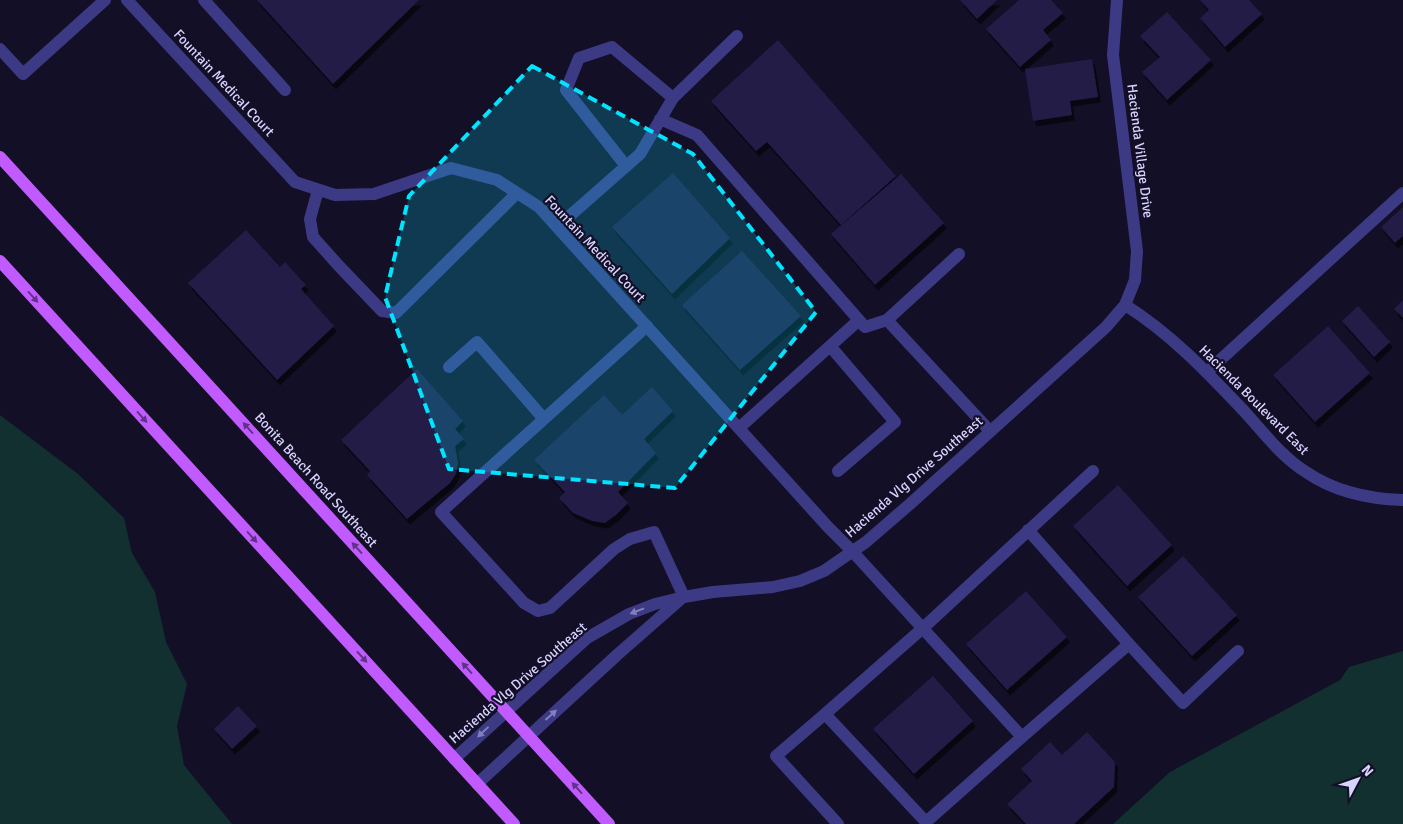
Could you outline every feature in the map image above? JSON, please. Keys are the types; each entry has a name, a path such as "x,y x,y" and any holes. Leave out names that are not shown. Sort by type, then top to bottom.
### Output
{"main road":[{"name":"Bonita Beach Road Southeast","path":"0,157 609,824"},
{"path":"0,262 514,824"}],"street":[{"path":"0,49 23,74 105,0"},
{"name":"Fountain Medical Court","path":"127,0 295,182 335,196 374,194 451,168 497,180 539,208 828,527 1022,737"},
{"path":"204,0 285,90"},
{"name":"Hacienda Village Drive","path":"1117,0 1113,55 1137,251 1134,280 1125,305"},
{"path":"557,227 640,154 673,98 737,36"},
{"path":"626,166 566,90 579,58 612,46 673,98"},
{"path":"660,119 697,135 865,327 887,320 959,254"},
{"path":"318,190 310,219 313,236 382,311 396,313 517,193"},
{"path":"1207,372 1403,193"},
{"name":"Hacienda Boulevard East","path":"1125,305 1153,324 1207,372 1286,456 1305,472 1353,494 1379,499 1403,500"},
{"name":"Hacienda Vlg Drive Southeast","path":"454,759 587,638 629,614 654,604 684,597 713,592 773,587 800,581 824,571 910,504 1106,327 1125,305"},
{"path":"738,428 859,320"},
{"path":"887,320 990,431"},
{"path":"478,784 617,655 684,597 654,532 630,539 614,549 550,608 538,611 524,603 441,512 647,326"},
{"path":"449,366 477,342 544,419"},
{"path":"830,346 895,422 838,471"},
{"path":"838,824 776,756 923,628 1093,471"},
{"path":"1028,530 1183,703 1238,651"},
{"path":"825,714 927,823 1129,644"}],"highlighted area":[{"path":"532,66 693,154 816,312 675,488 449,469 385,297 409,196"}],"green space":[{"path":"0,415 78,474 124,518 132,553 155,592 166,642 187,684 177,726 184,765 232,824 0,824"},
{"path":"1403,651 1403,824 1113,824 1170,772 1340,680 1349,667"}],"building":[{"path":"257,0 419,0 333,84"},
{"path":"960,0 997,0 977,19"},
{"path":"1019,0 1051,0 1063,13 1043,30 1051,40 1020,67 986,29"},
{"path":"1200,0 1249,0 1262,14 1225,47 1200,18 1209,10"},
{"path":"1167,12 1211,60 1167,100 1142,72 1160,57 1140,36"},
{"path":"778,40 896,176 841,225 767,142 756,151 711,101"},
{"path":"1092,59 1098,97 1070,101 1072,115 1033,121 1025,69"},
{"path":"673,173 730,238 672,294 612,227"},
{"path":"901,174 944,223 875,285 831,234"},
{"path":"1403,207 1403,236 1395,243 1381,227"},
{"path":"246,230 280,267 285,262 306,285 301,289 334,326 277,380 188,283"},
{"path":"742,251 801,316 740,370 682,305"},
{"path":"1403,300 1403,318 1394,309"},
{"path":"1358,306 1390,342 1374,357 1342,321"},
{"path":"1328,326 1370,373 1315,422 1273,375"},
{"path":"417,369 463,421 455,429 464,439 455,446 458,463 456,474 450,483 407,519 367,475 370,471 341,440"},
{"path":"652,387 673,411 644,439 656,453 618,492 628,503 605,523 592,521 573,513 559,498 565,492 534,460 604,395 622,415"},
{"path":"1118,485 1172,545 1127,586 1073,526"},
{"path":"1183,556 1237,615 1192,656 1138,597"},
{"path":"1026,591 1067,637 1007,690 966,644"},
{"path":"933,676 973,721 914,774 873,729"},
{"path":"238,706 257,726 232,749 214,729"},
{"path":"1087,732 1115,762 1114,787 1074,824 1026,824 1007,804 1032,781 1021,769 1050,742 1062,755"}]}
